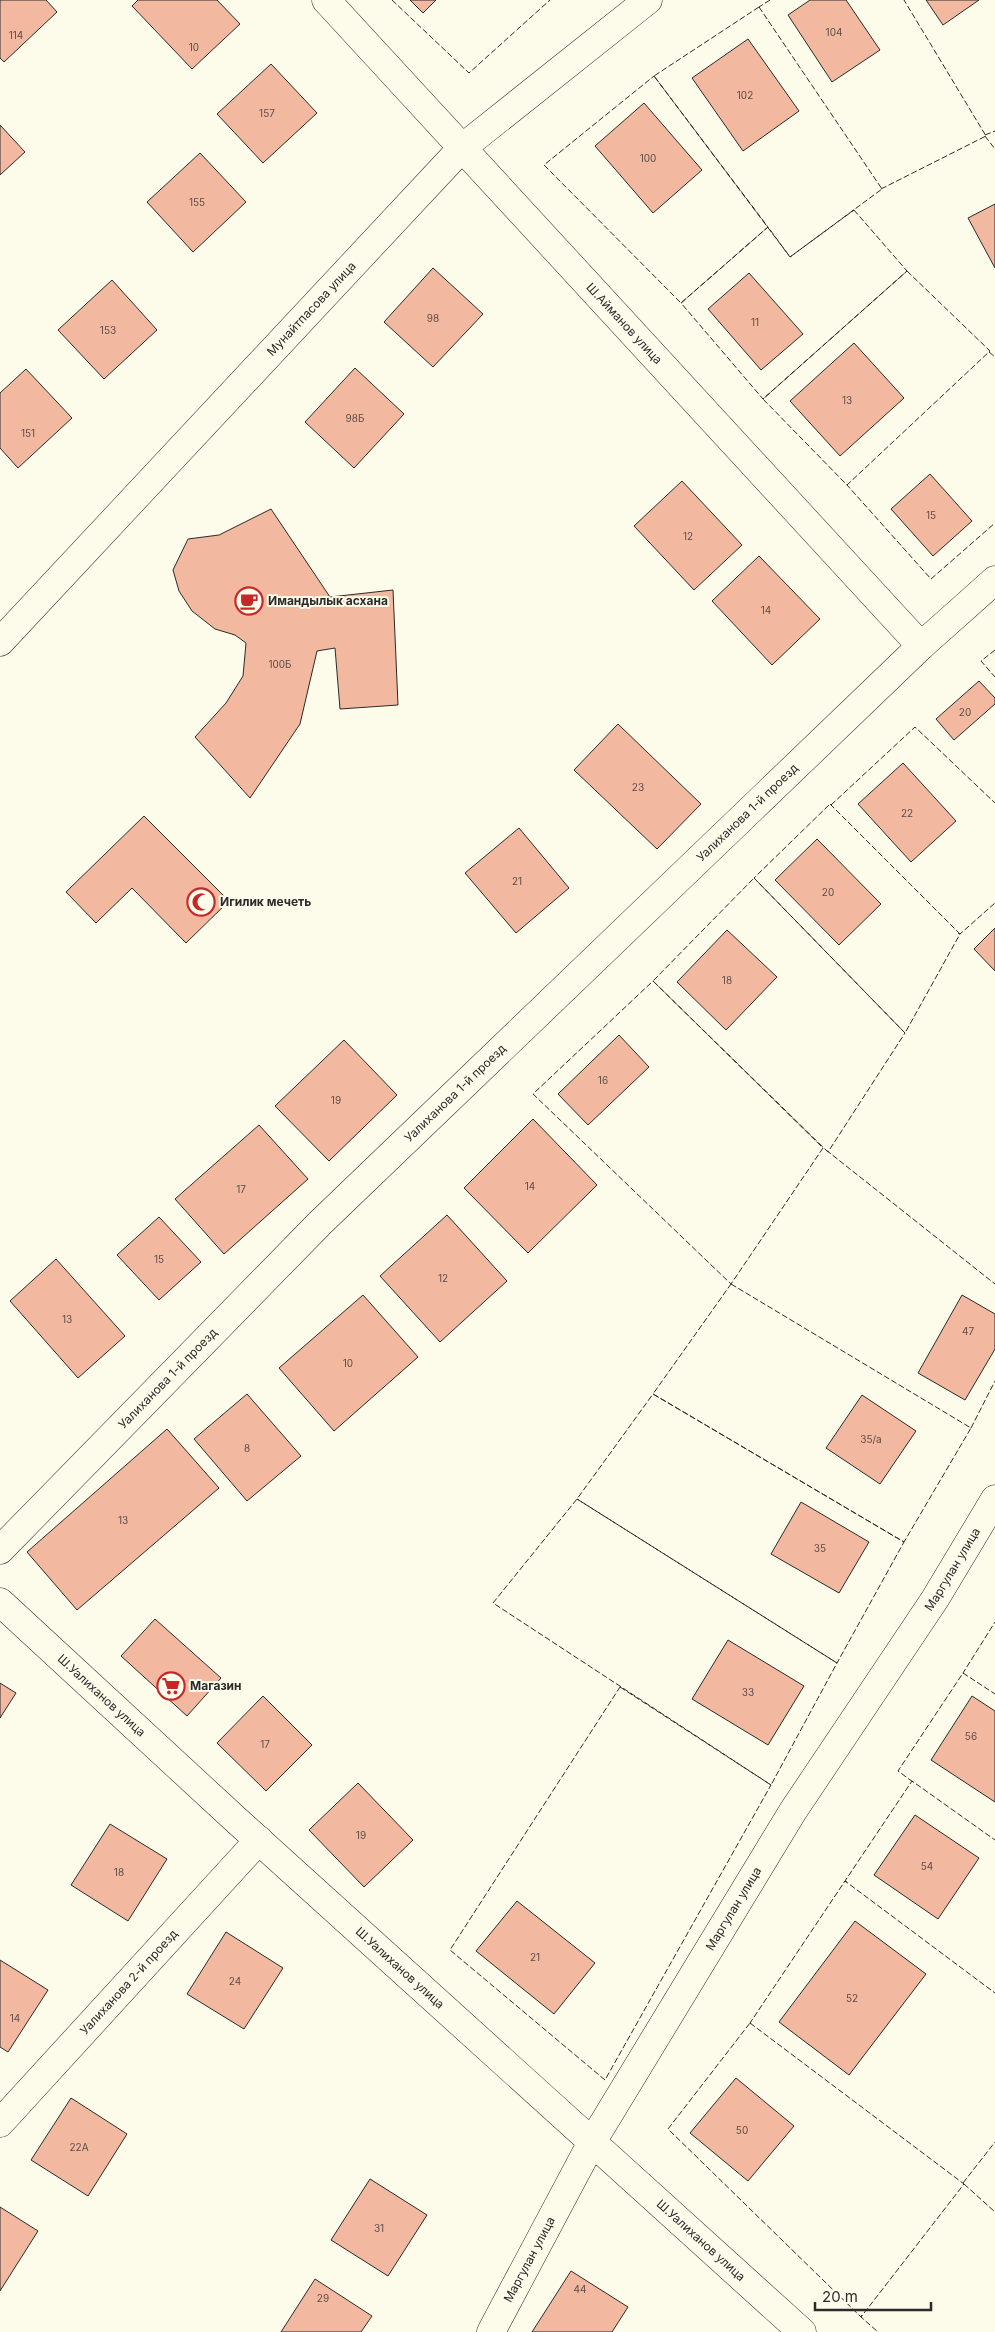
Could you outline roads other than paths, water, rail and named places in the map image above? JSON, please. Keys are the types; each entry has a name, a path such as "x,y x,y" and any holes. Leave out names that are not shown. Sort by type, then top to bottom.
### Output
{"street":[{"name":"Ш.Айманов улица","path":"326,0 921,646"},
{"name":"Мунайтпасова улица","path":"0,642 462,148 648,0"},
{"name":"Уалиханова 1-й проезд","path":"0,1550 320,1223 921,646 995,580"},
{"name":"Маргулан улица","path":"491,2332 592,2142 792,1811 936,1599 995,1499"},
{"name":"Ш.Уалиханов улица","path":"0,1602 259,1840 802,2332"},
{"name":"Уалиханова 2-й проезд","path":"0,2123 259,1840"}],"place":[{"name":"Имандылык асхана","path":"249,601"},
{"name":"Игилик мечеть","path":"201,902"},
{"name":"Магазин","path":"171,1686"}]}
